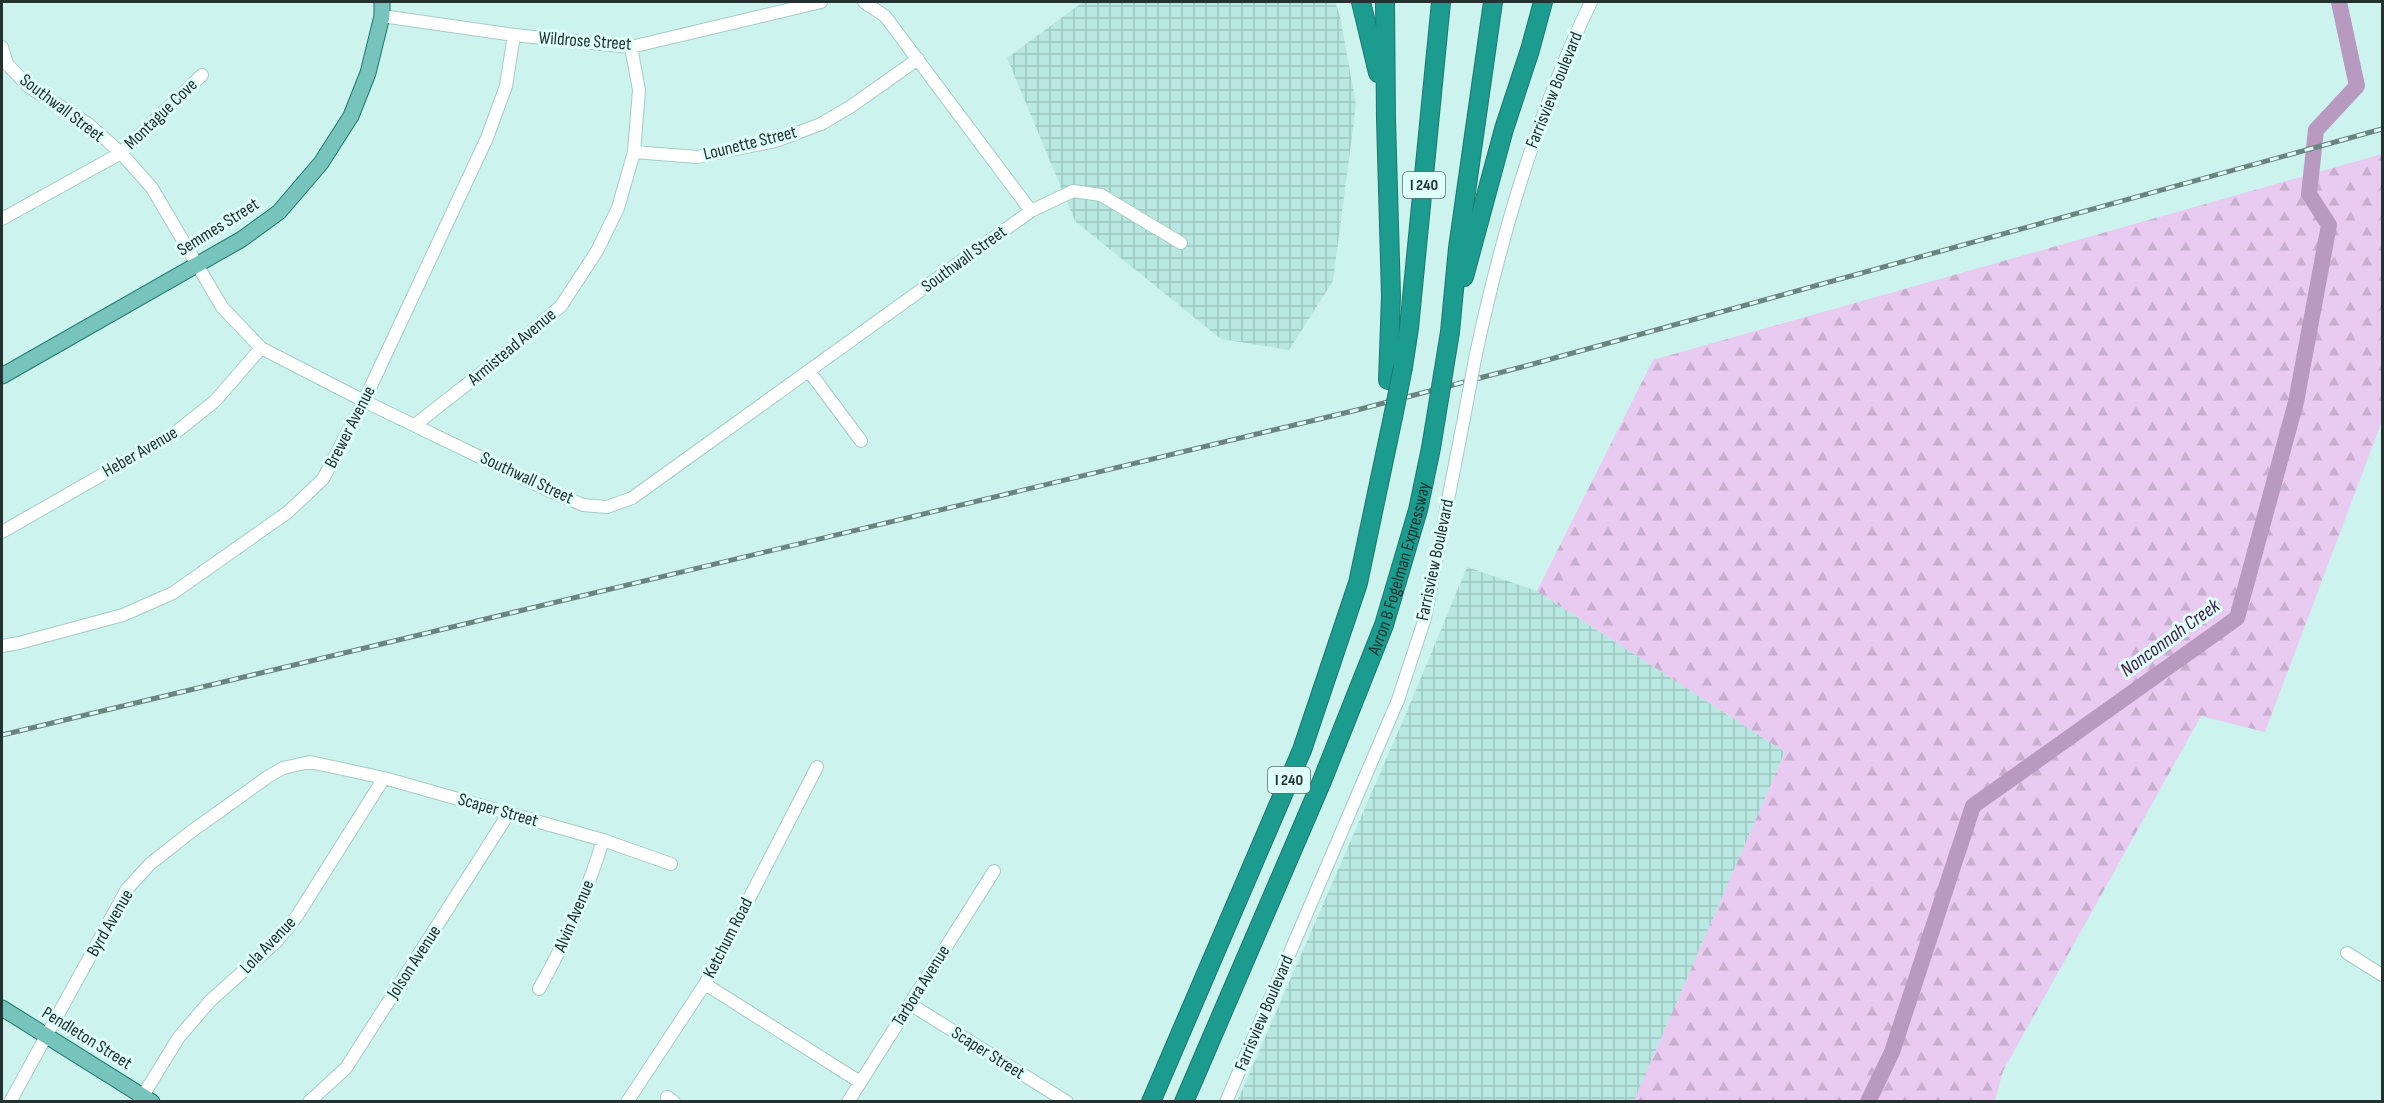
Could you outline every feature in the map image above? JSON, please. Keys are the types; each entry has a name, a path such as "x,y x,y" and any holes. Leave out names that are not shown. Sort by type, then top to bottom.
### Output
{"highway":[{"path":"1361,2 1376,63 1386,119"},
{"name":"Avron B Fogelman Expressway","path":"1151,1101 1302,750 1358,583 1388,445 1409,328 1441,2"},
{"name":"Avron B Fogelman Expressway","path":"1184,1101 1322,781 1384,624 1418,510 1431,448 1451,325 1458,248 1493,2"},
{"path":"1451,325 1504,129 1543,2"},
{"path":"1530,50 1552,2"},
{"path":"1385,7 1391,286 1388,380 1393,417"}],"main road":[{"name":"Semmes Street","path":"2,376 242,239 279,212 321,163 351,116 368,73 382,9"},
{"name":"Pendleton Street","path":"2,1008 144,1100"}],"street":[{"name":"Wildrose Street","path":"382,9 514,35 631,47 821,2"},
{"path":"864,2 885,16 1031,211"},
{"name":"Farrisview Boulevard","path":"1226,1101 1398,700 1425,618 1475,359 1502,240 1527,158 1559,73 1591,2"},
{"name":"Brewer Avenue","path":"2,646 123,615 173,593 288,512 323,479 364,401 487,138 506,86 514,35"},
{"name":"Southwall Street","path":"2,47 4,65 29,87 87,123 121,153 152,188 222,307 261,348 364,401 583,505 607,507 633,498 1031,211 1072,191 1101,195 1182,243"},
{"name":"Armistead Avenue","path":"415,425 500,359 561,306 597,251 618,208 634,152 639,90 631,47"},
{"name":"Lounette Street","path":"634,152 697,157 776,141 821,124 850,107 918,59"},
{"name":"Montague Cove","path":"2,219 121,153 202,75"},
{"name":"Heber Avenue","path":"2,532 175,433 215,401 261,348"},
{"path":"809,371 861,441"},
{"name":"Byrd Avenue","path":"10,1101 127,889 150,864 269,776 298,763 323,763"},
{"name":"Scaper Street","path":"323,763 603,840 671,864"},
{"name":"Ketchum Road","path":"627,1101 705,984 817,767"},
{"name":"Lola Avenue","path":"144,1100 179,1037 202,1010 277,941 297,916 384,778"},
{"name":"Jolson Avenue","path":"309,1101 346,1068 509,813"},
{"name":"Alvin Avenue","path":"539,989 562,949 589,886 603,840"},
{"name":"Tarbora Avenue","path":"848,1101 994,871"},
{"path":"2347,953 2382,975"},
{"path":"705,984 860,1082"},
{"name":"Scaper Street","path":"910,1004 1067,1101"}],"shaded area":[{"path":"1083,2 1335,2 1340,16 1356,105 1333,281 1289,350 1221,339 1075,221 1007,58"},
{"path":"1467,567 1537,591 1785,752 1634,1101 1237,1102 1408,709"}],"green space":[{"path":"2382,154 2382,421 2265,732 2201,716 2003,1071 1995,1101 1634,1101 1785,752 1537,591 1653,360"}],"waterway":[{"name":"Nonconnah Creek","path":"1868,1102 1892,1052 1973,806 2237,618 2296,402 2329,225 2309,194 2316,130 2357,86 2339,2"}],"railway":[{"path":"2,735 1357,410 1533,364 2382,129"}]}
